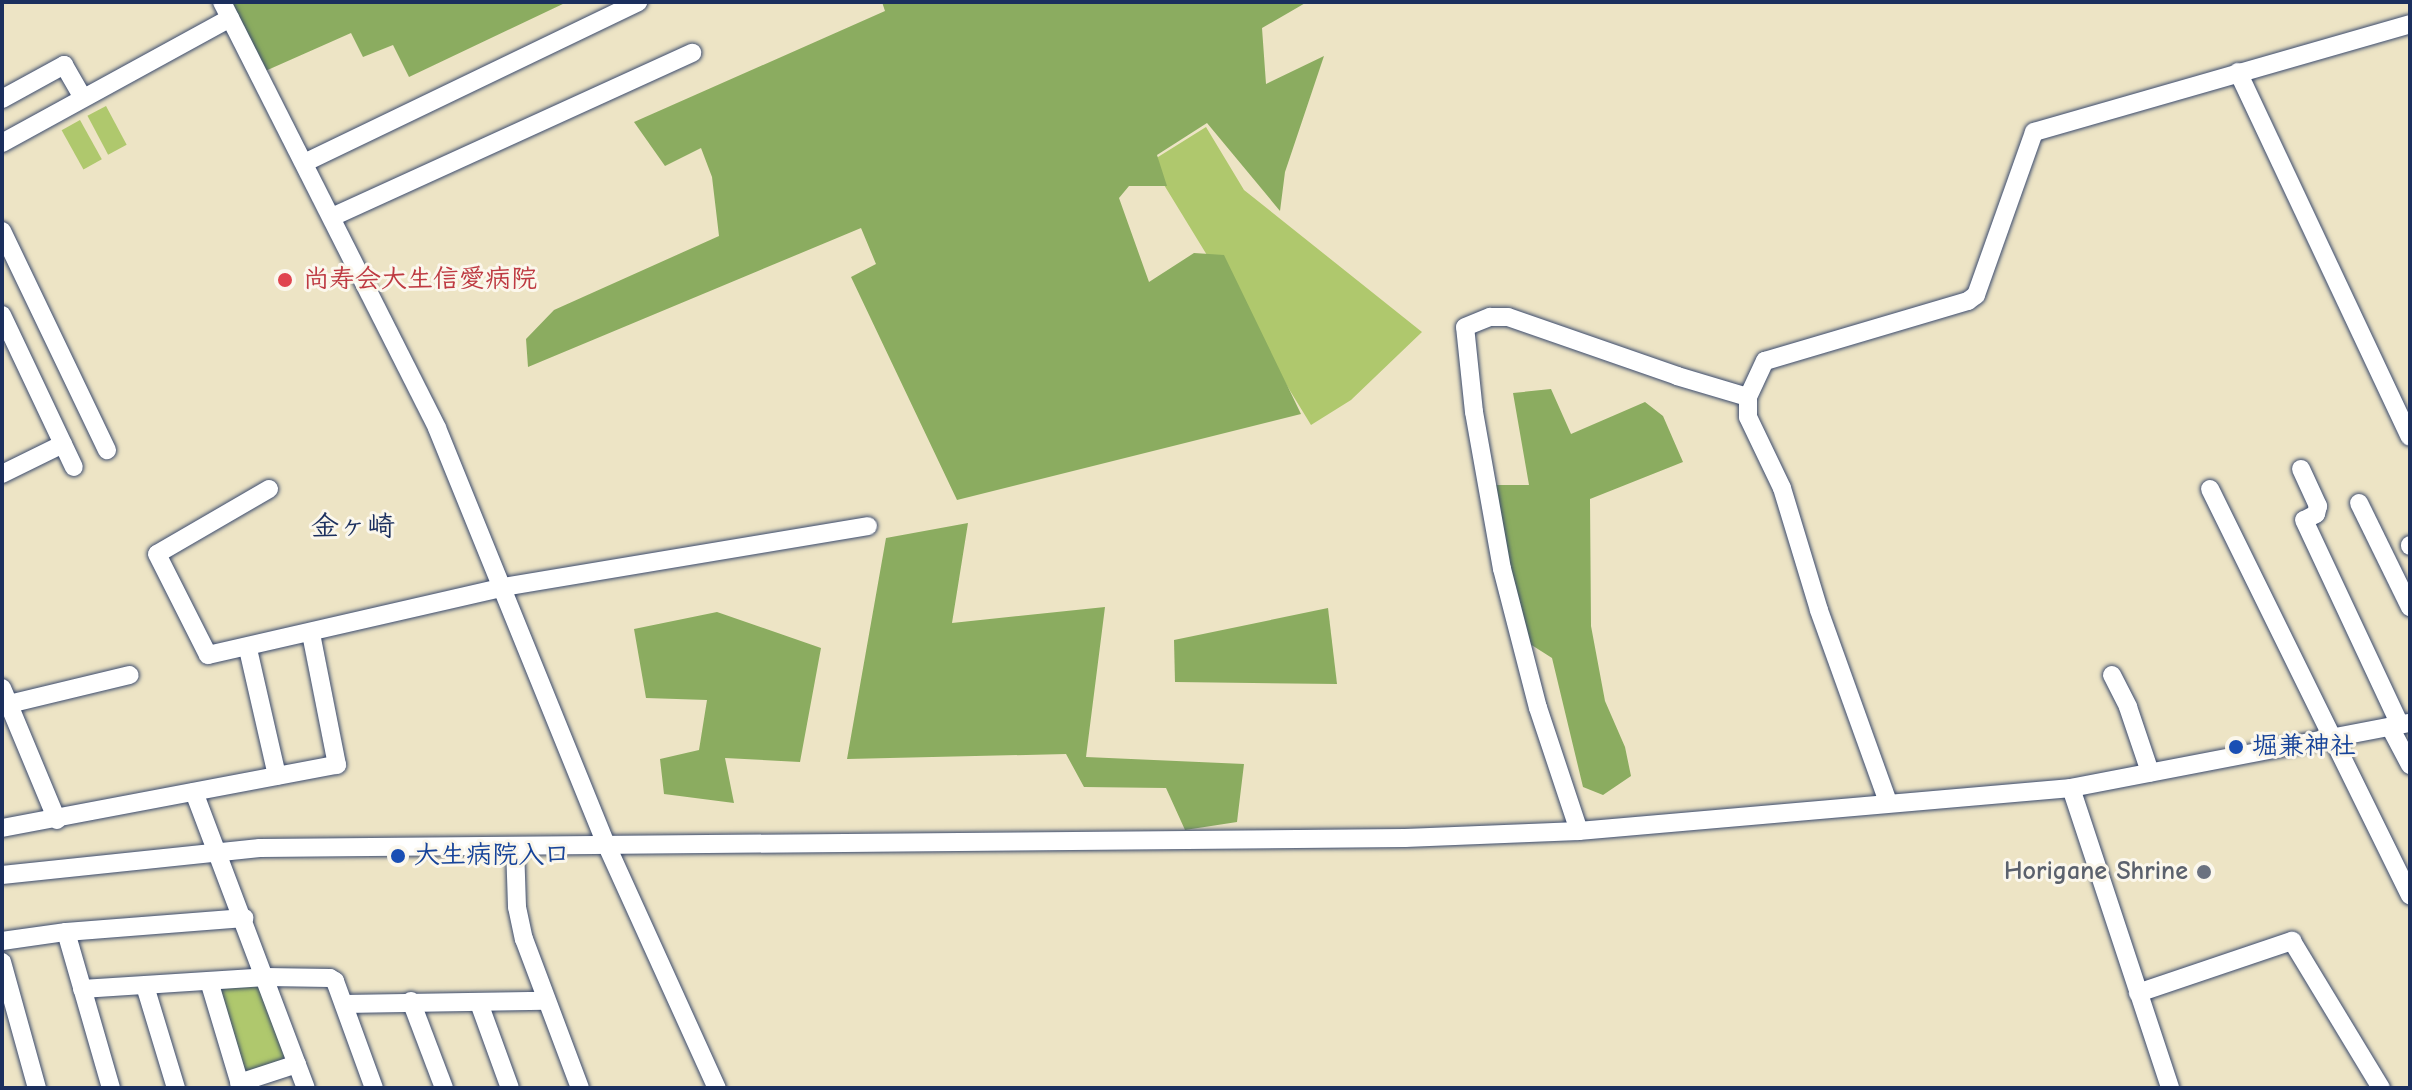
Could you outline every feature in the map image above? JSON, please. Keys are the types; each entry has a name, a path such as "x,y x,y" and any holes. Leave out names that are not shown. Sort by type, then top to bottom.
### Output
{"street":[{"path":"304,163 638,2"},
{"path":"2,143 83,98 226,10 437,428 607,846 717,1088"},
{"path":"1888,802 1819,610 1782,488 1748,417 1748,397 1765,361 1968,301 1976,295 2034,132 2410,24"},
{"path":"332,217 692,53"},
{"path":"2,99 64,65 83,98"},
{"path":"2238,72 2410,437"},
{"path":"4,240 61,348 107,450"},
{"path":"2,315 74,467"},
{"path":"1579,831 1538,708 1502,569 1474,412 1465,327 1490,317 1508,317 1677,376 1748,397"},
{"path":"2,474 63,444"},
{"path":"2301,469 2318,506 2316,514 2304,520 2400,725 2410,765"},
{"path":"269,489 157,554 208,655 248,649 504,587 868,526"},
{"path":"2210,489 2410,895"},
{"path":"2359,503 2410,607"},
{"path":"2,828 337,765 311,634"},
{"path":"248,649 277,776"},
{"path":"57,820 5,696 130,675"},
{"path":"2112,675 2128,707 2150,772"},
{"path":"2,875 218,851 1405,838 1579,831 2071,788 2400,725"},
{"path":"2071,788 2170,1088"},
{"path":"194,792 306,1088"},
{"path":"515,846 517,907 524,939 580,1088"},
{"path":"2,941 66,932 244,918"},
{"path":"66,932 111,1088"},
{"path":"2138,993 2292,941 2381,1088"},
{"path":"2,962 37,1088"},
{"path":"82,989 266,977 330,978 335,981 374,1088"},
{"path":"209,981 240,1086 297,1064"},
{"path":"145,986 176,1088"},
{"path":"411,1001 444,1088"},
{"path":"344,1004 545,1001"},
{"path":"479,1003 510,1088"}],"green space":[{"path":"229,2 567,2 409,77 393,45 363,57 351,33 263,72"},
{"path":"882,2 1307,2 1262,28 1266,84 1324,56 1285,172 1280,211 1207,123 1157,155 1167,186 1129,186 1119,198 1149,282 1194,253 1224,255 1301,414 957,500 851,277 876,264 861,228 528,367 526,339 554,310 719,236 712,177 701,148 665,166 634,122 885,11"},
{"path":"106,106 127,145 108,155 87,116"},
{"path":"80,120 102,159 83,170 62,130"},
{"path":"1206,127 1244,190 1422,332 1351,400 1311,425 1150,162"},
{"path":"1551,389 1571,434 1645,402 1663,416 1683,462 1590,499 1591,626 1605,701 1625,747 1631,776 1603,795 1583,787 1552,658 1530,644 1517,617 1492,485 1529,485 1513,393"},
{"path":"968,523 952,623 1105,607 1086,757 1244,764 1237,822 1185,830 1166,788 1084,787 1066,754 847,759 886,538"},
{"path":"1328,608 1337,684 1175,682 1174,640"},
{"path":"717,612 821,648 800,762 725,758 734,803 664,794 660,759 699,750 707,700 646,698 634,629"},
{"path":"258,982 290,1057 242,1075 220,986"}],"place":[{"name":"尚寿会大生信愛病院","path":"285,280"},
{"name":"堀兼神社","path":"2236,747"},
{"name":"大生病院入口","path":"398,856"},
{"name":"Horigane Shrine","path":"2204,872"}],"district":[{"name":"金ヶ崎","path":"353,526"}]}
